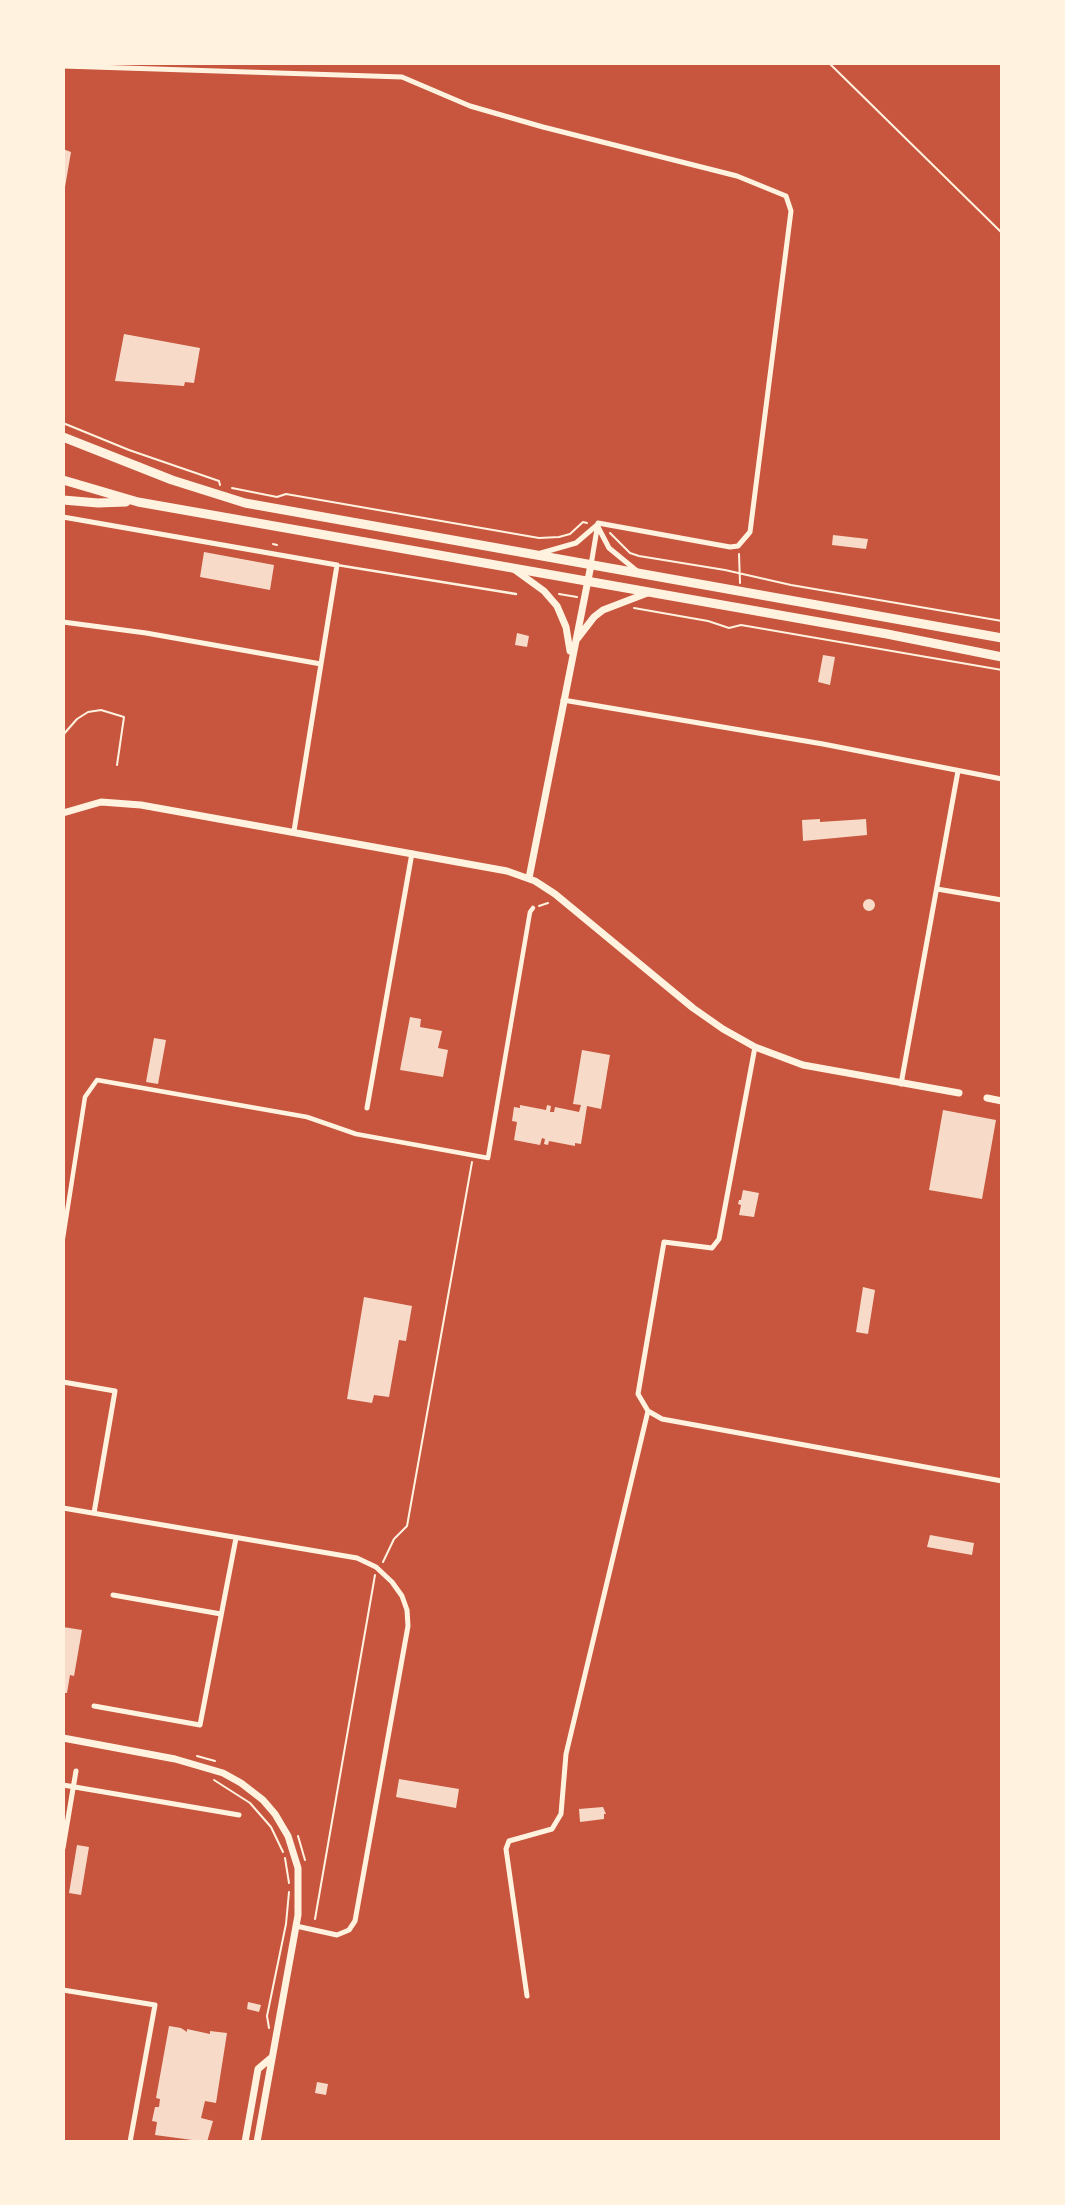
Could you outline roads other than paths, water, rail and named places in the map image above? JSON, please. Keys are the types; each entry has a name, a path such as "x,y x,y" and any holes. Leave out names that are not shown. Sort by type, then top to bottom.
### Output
{"main road":[{"path":"63,437 172,480 245,503 1002,638"},
{"path":"63,443 83,445"},
{"path":"63,480 138,502 588,580 1002,657"},
{"path":"63,500 138,502"}],"street":[{"path":"63,66 402,77 470,106 737,176 786,196 791,211 752,526 747,537 738,546 730,547 597,525 576,542 535,555"},
{"path":"63,517 337,565 294,831"},
{"path":"529,878 597,525"},
{"path":"597,525 609,548 641,574"},
{"path":"512,568 544,590 557,606 566,627 571,659"},
{"path":"575,642 594,617 603,610 650,592"},
{"path":"63,622 321,664"},
{"path":"563,700 823,744 1002,779"},
{"path":"901,1084 958,771"},
{"path":"63,813 96,803 123,803 412,852 500,869 529,878 555,894 701,1014 755,1046 803,1065 959,1093"},
{"path":"367,1108 412,852"},
{"path":"937,889 1002,900"},
{"path":"63,1238 85,1097 97,1080 307,1117 356,1134 488,1158 530,912 533,908"},
{"path":"755,1046 719,1239 712,1248 664,1242 638,1394 648,1411 662,1419 1002,1481"},
{"path":"987,1098 1002,1101"},
{"path":"63,1382 115,1391 94,1513"},
{"path":"527,1996 506,1849 509,1841 552,1829 561,1814 566,1754 648,1411"},
{"path":"63,1508 357,1558 376,1567 402,1596 407,1610 408,1626 355,1921 349,1930 337,1935 296,1926"},
{"path":"94,1706 200,1725 236,1538"},
{"path":"113,1595 221,1614"},
{"path":"63,1738 189,1762 232,1778 256,1794 280,1821 293,1847 299,1880 296,1926 257,2142"},
{"path":"63,1848 76,1771"},
{"path":"63,1785 239,1815"},
{"path":"63,1990 155,2005 130,2142"},
{"path":"245,2142 258,2069 272,2057"}],"lane":[{"path":"337,565 516,594"}]}
